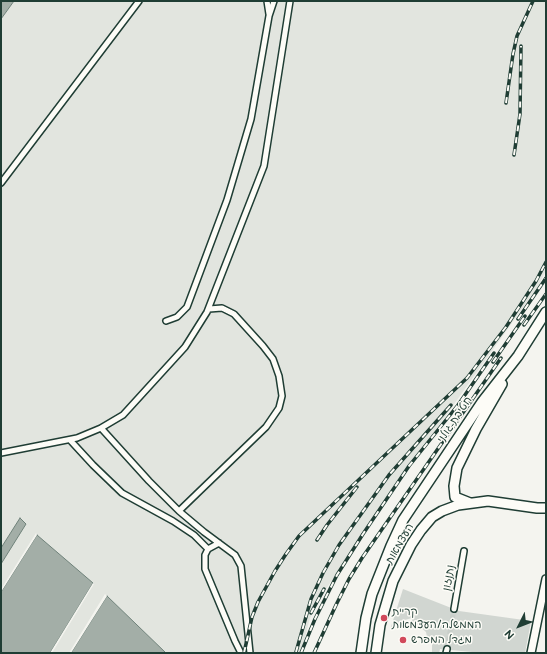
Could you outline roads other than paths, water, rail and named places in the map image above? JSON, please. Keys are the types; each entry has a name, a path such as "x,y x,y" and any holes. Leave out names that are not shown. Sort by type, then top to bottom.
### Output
{"highway":[{"name":"חטיבת גולני","path":"391,546 411,507 482,402 518,356 546,312"},
{"path":"471,504 455,497 454,486 457,468 476,429 518,356"},
{"name":"העצמאות","path":"376,653 380,625 393,582 411,545 428,521 438,514 458,506 488,501 542,508"},
{"name":"העצמאות","path":"361,653 366,618 372,594 391,546"}],"street":[{"path":"1,183 140,1"},
{"path":"267,1 269,16"},
{"path":"166,321 177,317 188,307 227,200 251,119 269,16 274,1"},
{"path":"1,453 70,440 101,428 122,415 185,347 209,309 264,166 290,1"},
{"path":"179,512 266,427 279,408 282,396 279,376 273,359 263,346 234,314 222,308 209,309"},
{"path":"101,428 179,512 235,554 241,566 250,653"},
{"path":"70,440 122,493 173,521 194,535 208,549"},
{"path":"542,508 546,512"},
{"path":"219,543 208,549 205,555 205,569 241,653"},
{"name":"נתנזון","path":"454,609 464,551"},
{"path":"532,653 546,578"}],"tunnel":[{"path":"447,649 454,609"}],"railway":[{"path":"506,103 517,36 533,1"},
{"path":"514,155 520,114 521,46"},
{"path":"244,653 252,617 258,602 275,571 299,536 467,378 506,327 536,281 546,262"},
{"path":"518,319 546,278"},
{"path":"524,325 546,294"},
{"path":"493,362 525,316"},
{"path":"301,653 315,619 337,575 363,534 409,466 458,405 494,353"},
{"path":"314,653 349,579 362,558 501,358"},
{"path":"296,652 311,599 323,573 339,545 389,475 451,405"},
{"path":"317,540 357,487"},
{"path":"311,613 324,589"}],"place":[{"name":"קריית הממשלה/העצמאות","path":"384,618"},
{"name":"מגדל המפרש","path":"403,640"}]}
